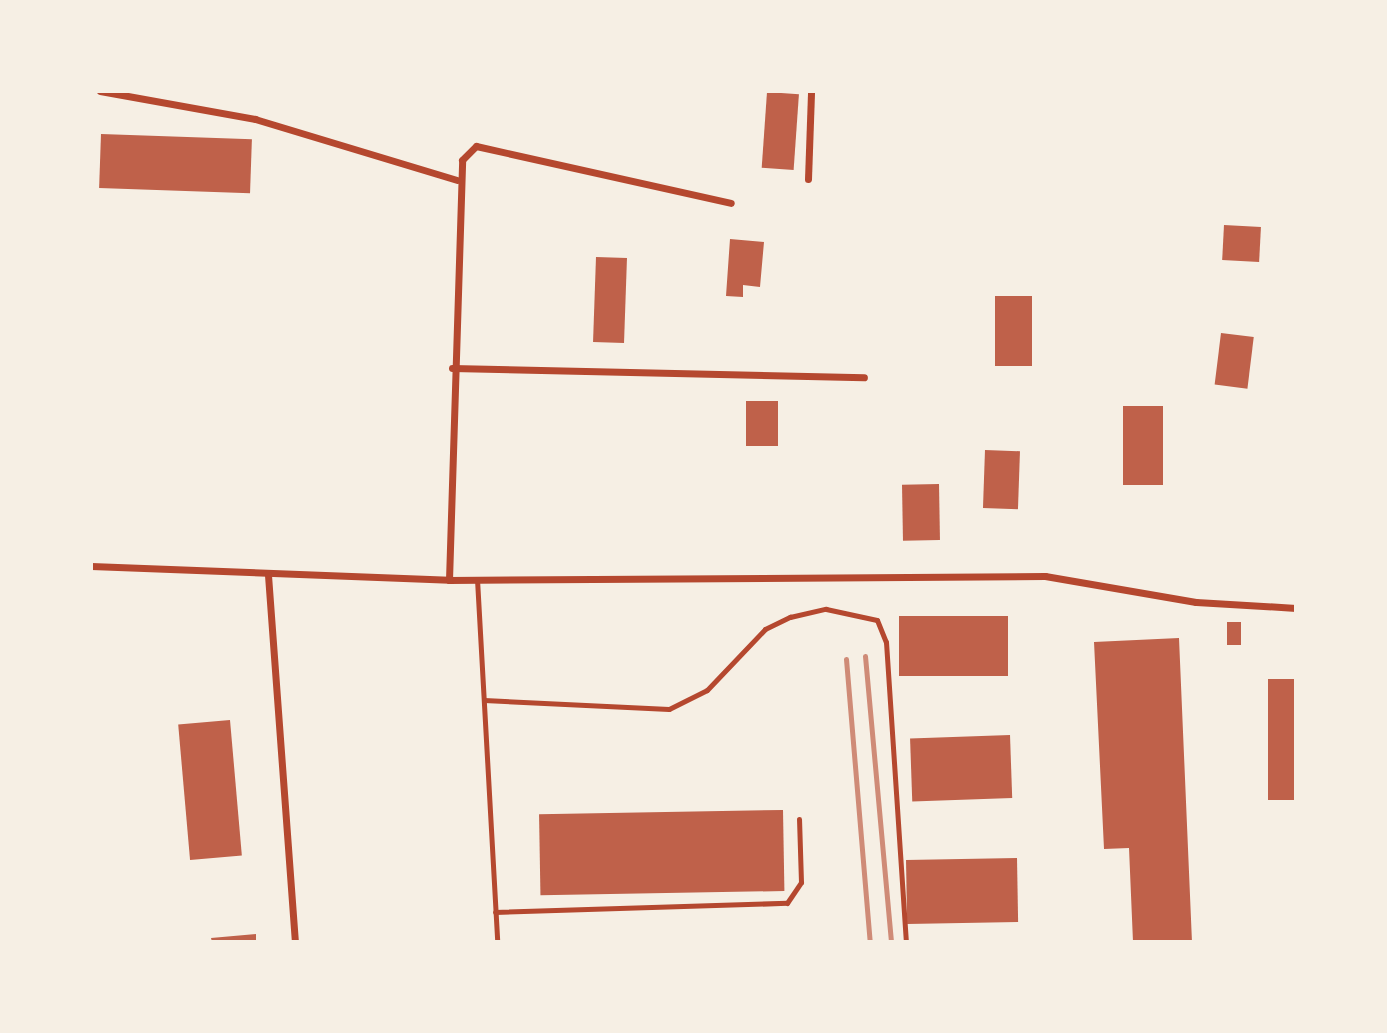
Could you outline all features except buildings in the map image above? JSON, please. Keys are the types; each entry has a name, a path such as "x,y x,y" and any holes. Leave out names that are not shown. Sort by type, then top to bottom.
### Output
{"street":[{"path":"100,91 255,119 457,180"},
{"path":"808,180 811,91"},
{"path":"449,580 457,180 462,160 477,146 731,203"},
{"path":"452,368 864,377"},
{"path":"91,566 449,580 1045,576 1196,601 1296,608"},
{"path":"268,575 295,942"}],"lane":[{"path":"477,579 496,942"},
{"path":"485,700 669,709 707,690 765,629 790,617 826,609 877,621 886,642 906,942"},
{"path":"495,912 787,903 802,882 799,819"}],"railway":[{"path":"865,656 891,942"},
{"path":"846,659 870,942"}]}
